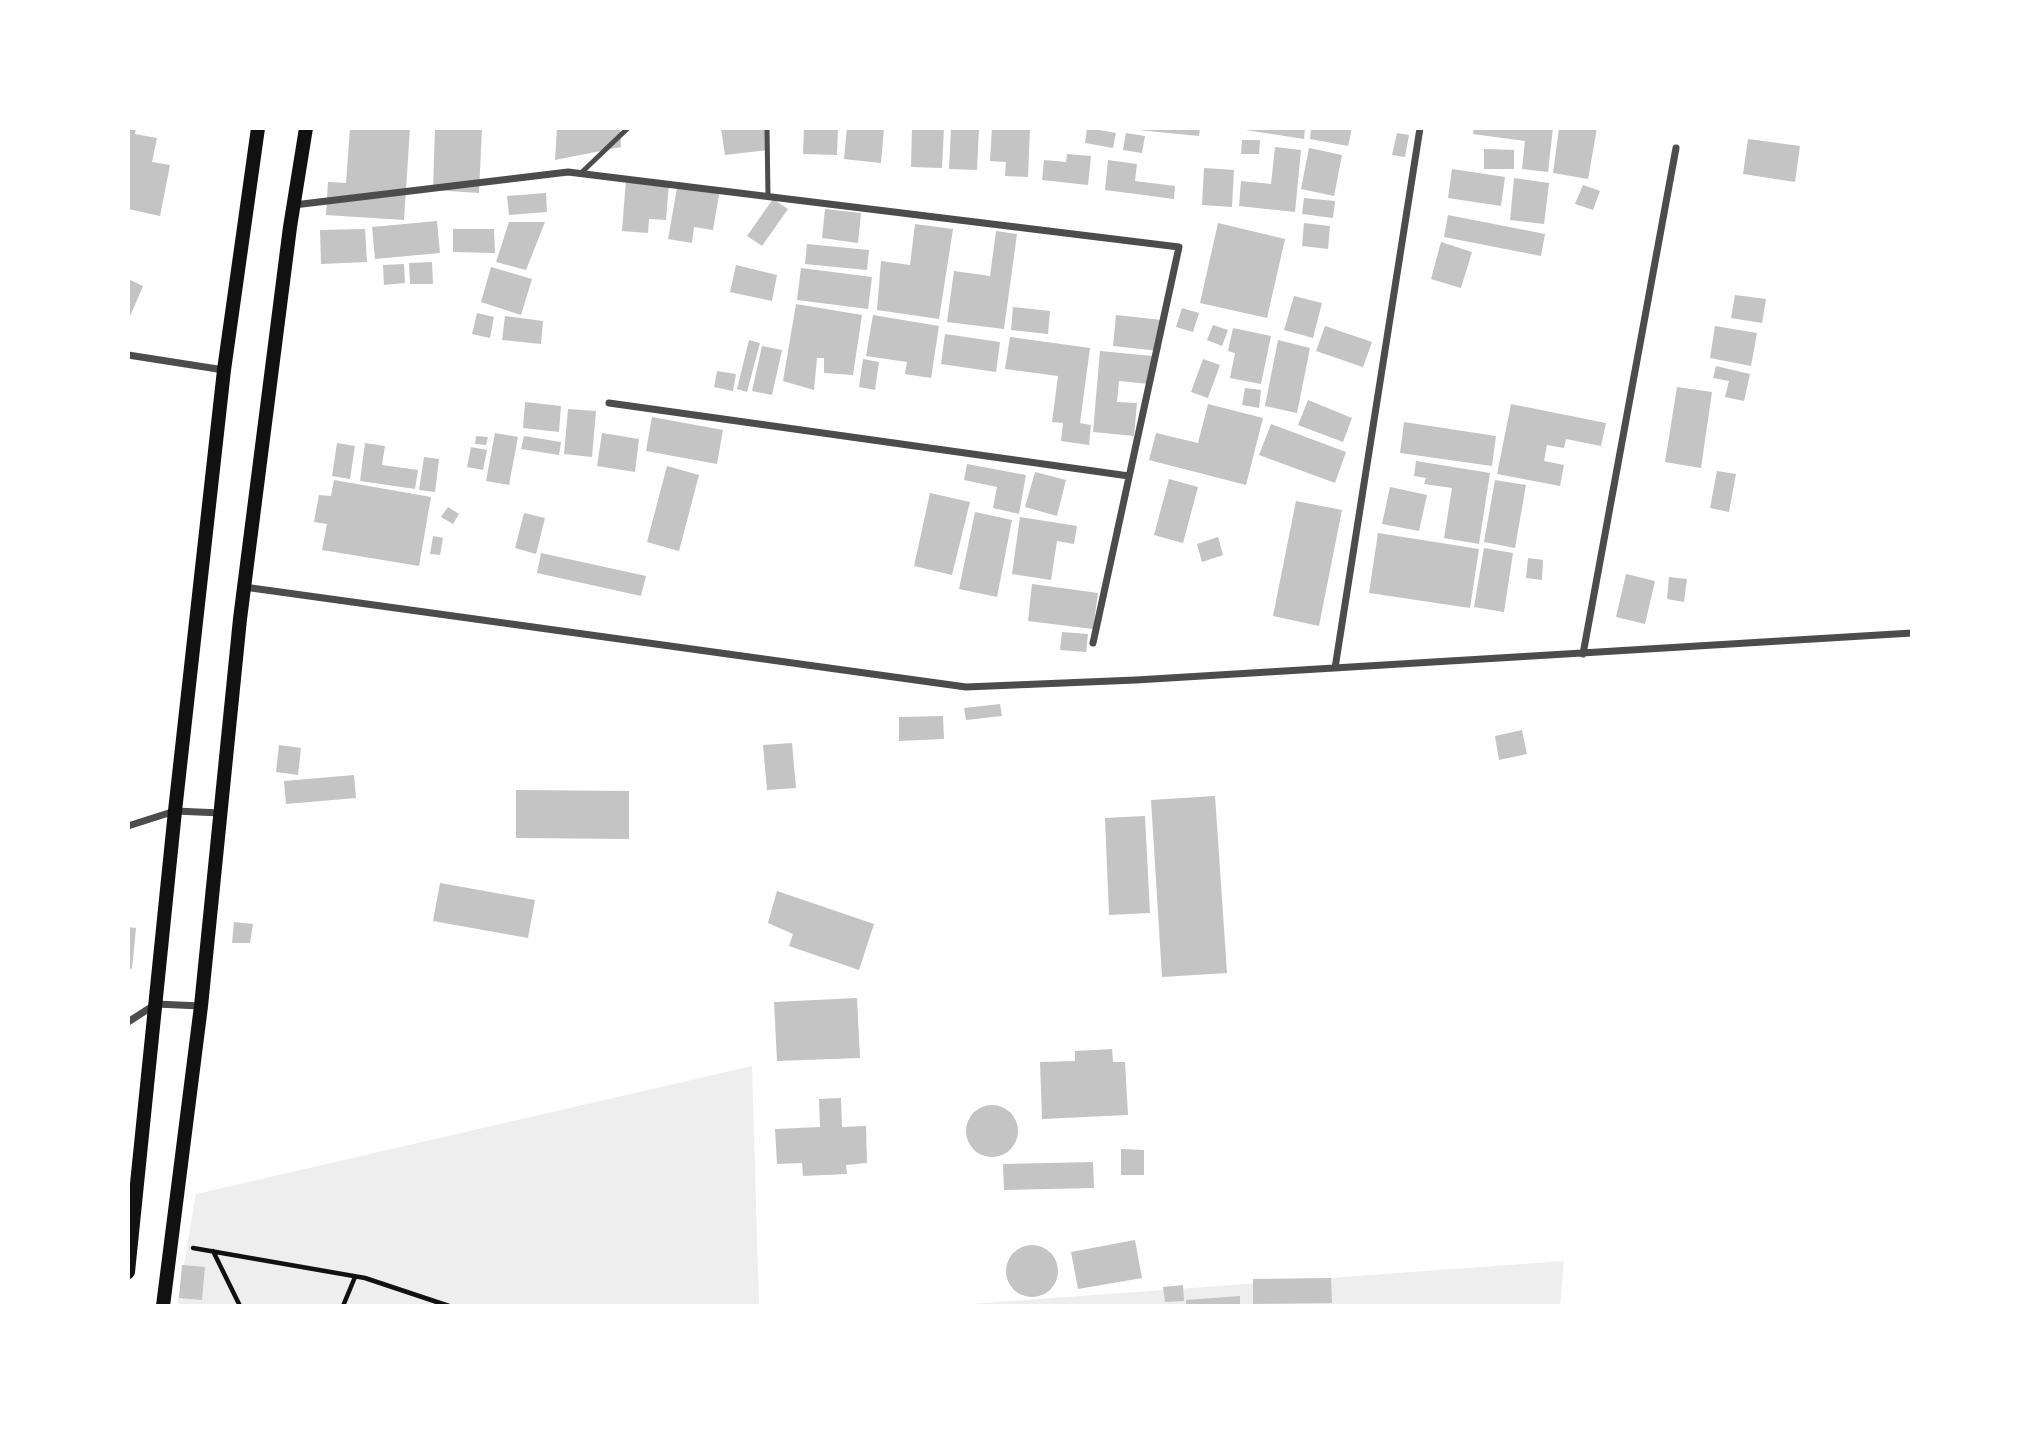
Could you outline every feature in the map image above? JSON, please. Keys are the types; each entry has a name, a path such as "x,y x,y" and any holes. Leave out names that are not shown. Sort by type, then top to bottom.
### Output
{"main road":[{"path":"128,1272 224,370 258,128"},
{"path":"163,1306 201,1006 244,587 293,205 306,128"}],"street":[{"path":"1335,668 1420,128"},
{"path":"1583,654 1676,148"},
{"path":"293,205 568,172 1179,247 1093,643"},
{"path":"128,355 224,370"},
{"path":"609,403 1129,475"},
{"path":"244,587 967,687 1136,680 1912,634"},
{"path":"128,825 175,811 221,813"},
{"path":"128,1022 156,1004 201,1006"}],"lane":[{"path":"580,174 628,128"},
{"path":"767,128 768,197"}],"path":[{"path":"171,1244 355,1277 449,1306"},
{"path":"213,1251 240,1306"},
{"path":"343,1306 355,1277"}],"shaded area":[{"path":"752,1066 759,1306 177,1306 196,1194"},
{"path":"1564,1261 1560,1306 943,1306"}],"building":[{"path":"128,128 136,128 135,134 157,138 152,162 170,165 160,216 128,209"},
{"path":"350,128 410,128 404,220 326,215 328,182 346,183"},
{"path":"435,128 482,128 479,193 433,190"},
{"path":"557,128 620,128 621,147 555,160"},
{"path":"721,128 765,128 768,150 725,155"},
{"path":"804,128 838,128 837,155 803,154"},
{"path":"847,128 884,128 881,163 844,159"},
{"path":"912,128 944,128 942,168 911,167"},
{"path":"951,128 979,128 977,170 949,169"},
{"path":"992,128 1030,128 1028,177 1005,176 1006,162 990,161"},
{"path":"1087,128 1116,133 1113,148 1085,143"},
{"path":"1138,128 1200,128 1199,136"},
{"path":"1305,128 1304,139 1246,130"},
{"path":"1311,128 1352,128 1348,146 1310,139"},
{"path":"1474,128 1553,128 1548,172 1522,169 1525,141 1473,134"},
{"path":"1559,128 1597,128 1588,179 1553,173"},
{"path":"1126,133 1145,136 1142,153 1123,150"},
{"path":"1397,133 1409,135 1405,157 1392,155"},
{"path":"1748,139 1800,146 1795,182 1743,174"},
{"path":"1242,140 1260,140 1259,154 1241,154"},
{"path":"1275,147 1301,150 1295,212 1239,206 1241,181 1271,184"},
{"path":"1309,148 1342,155 1334,196 1301,189"},
{"path":"1484,149 1514,150 1514,169 1484,169"},
{"path":"1067,154 1091,156 1088,185 1042,180 1044,160 1066,162"},
{"path":"1108,160 1137,164 1135,181 1175,186 1174,199 1105,190"},
{"path":"1204,168 1234,170 1232,207 1202,205"},
{"path":"1452,169 1505,177 1501,206 1448,198"},
{"path":"1514,178 1549,183 1544,224 1510,220"},
{"path":"626,179 669,183 666,220 649,219 648,233 622,231"},
{"path":"678,182 720,189 713,230 694,227 692,243 668,239"},
{"path":"1583,185 1600,191 1593,210 1575,204"},
{"path":"546,193 547,212 509,215 507,196"},
{"path":"1304,198 1335,201 1333,218 1302,214"},
{"path":"773,199 788,209 762,246 747,236"},
{"path":"825,209 861,213 858,243 822,238"},
{"path":"1448,215 1545,234 1541,256 1444,237"},
{"path":"437,221 440,253 375,259 372,227"},
{"path":"509,222 545,222 526,270 496,262"},
{"path":"1218,223 1285,239 1267,318 1200,303"},
{"path":"1304,223 1330,226 1328,249 1302,246"},
{"path":"915,224 953,229 939,319 877,310 881,261 910,265"},
{"path":"365,229 367,262 321,264 320,230"},
{"path":"453,229 494,229 495,253 453,252"},
{"path":"996,231 1017,234 1004,329 947,322 954,271 990,276"},
{"path":"1441,242 1472,252 1461,288 1431,279"},
{"path":"807,244 869,250 867,270 805,264"},
{"path":"432,262 433,284 410,284 409,263"},
{"path":"404,264 405,283 384,285 383,265"},
{"path":"736,265 777,275 772,301 730,292"},
{"path":"491,267 532,279 521,315 481,302"},
{"path":"801,268 872,277 868,309 797,300"},
{"path":"128,279 143,286 128,321"},
{"path":"1735,295 1766,299 1762,323 1731,318"},
{"path":"1294,296 1322,303 1313,338 1284,330"},
{"path":"796,304 862,315 853,375 824,373 824,358 817,358 814,390 783,381"},
{"path":"1013,307 1050,311 1048,334 1011,330"},
{"path":"1182,308 1199,313 1193,332 1176,327"},
{"path":"477,313 494,317 490,338 472,334"},
{"path":"873,315 939,326 931,378 905,374 907,362 866,356"},
{"path":"1116,315 1162,320 1159,351 1113,346"},
{"path":"505,316 543,321 541,344 502,340"},
{"path":"1213,325 1228,330 1222,346 1207,340"},
{"path":"1325,326 1372,342 1363,367 1316,351"},
{"path":"1715,326 1757,333 1751,366 1710,358"},
{"path":"1233,328 1271,336 1261,384 1230,378 1235,353 1228,351"},
{"path":"945,334 1000,342 996,372 941,364"},
{"path":"1010,337 1090,348 1080,423 1091,425 1089,445 1061,441 1063,423 1052,422 1058,376 1005,369"},
{"path":"749,340 760,343 747,392 737,389"},
{"path":"1278,340 1310,348 1297,413 1265,406"},
{"path":"762,346 782,350 772,395 752,391"},
{"path":"1100,351 1152,356 1149,384 1119,381 1117,402 1137,403 1134,436 1093,432"},
{"path":"863,359 879,362 875,390 859,387"},
{"path":"1203,359 1220,365 1208,398 1191,392"},
{"path":"1716,366 1750,374 1744,401 1725,397 1729,381 1713,378"},
{"path":"717,371 736,374 733,391 714,387"},
{"path":"1677,387 1712,392 1701,468 1665,462"},
{"path":"1245,388 1261,390 1259,408 1242,405"},
{"path":"1308,400 1352,418 1343,442 1298,425"},
{"path":"525,402 561,406 559,432 523,428"},
{"path":"1208,404 1263,418 1246,485 1149,460 1156,433 1198,443"},
{"path":"1511,404 1606,423 1601,446 1566,439 1564,448 1547,445 1544,461 1564,465 1560,486 1497,474"},
{"path":"568,409 596,411 592,457 564,454"},
{"path":"652,417 723,430 717,464 646,451"},
{"path":"1404,422 1496,436 1492,466 1400,453"},
{"path":"1271,424 1346,452 1335,483 1259,455"},
{"path":"495,433 518,437 509,485 486,481"},
{"path":"602,433 639,439 635,472 597,466"},
{"path":"476,436 488,437 486,445 475,444"},
{"path":"524,436 561,442 559,455 521,449"},
{"path":"337,443 355,446 350,479 332,476"},
{"path":"365,443 385,446 382,465 418,470 415,489 360,481"},
{"path":"471,447 487,450 483,470 467,467"},
{"path":"424,457 439,459 435,492 419,490"},
{"path":"1416,461 1490,473 1479,544 1444,538 1452,488 1424,484 1426,478 1414,476"},
{"path":"967,464 1026,475 1019,514 993,508 997,487 964,480"},
{"path":"667,466 699,475 679,551 647,542"},
{"path":"1717,471 1736,474 1729,512 1710,508"},
{"path":"1035,472 1066,480 1057,516 1025,507"},
{"path":"1169,479 1198,487 1183,543 1154,535"},
{"path":"334,480 431,497 419,566 322,550 327,524 314,522 319,495 331,496"},
{"path":"1495,480 1526,485 1515,548 1484,542"},
{"path":"1390,487 1427,495 1419,531 1382,524"},
{"path":"930,493 970,502 952,575 914,566"},
{"path":"1296,501 1342,510 1319,626 1273,616"},
{"path":"448,507 459,514 453,524 441,517"},
{"path":"975,512 1012,520 997,597 959,589"},
{"path":"524,513 545,518 536,554 515,548"},
{"path":"1020,517 1077,526 1074,544 1057,541 1051,580 1012,574"},
{"path":"1378,533 1479,549 1470,608 1369,593"},
{"path":"433,536 443,538 440,555 430,554"},
{"path":"1218,537 1223,555 1202,562 1197,544"},
{"path":"1484,548 1513,553 1504,612 1474,607"},
{"path":"541,553 646,576 641,596 537,573"},
{"path":"1528,558 1543,560 1542,580 1526,578"},
{"path":"1626,574 1655,581 1645,624 1616,617"},
{"path":"1669,577 1687,579 1684,602 1667,599"},
{"path":"1032,584 1098,593 1093,629 1028,621"},
{"path":"1062,632 1088,634 1086,652 1060,650"},
{"path":"1000,704 1002,716 966,720 964,708"},
{"path":"943,716 944,739 899,741 899,717"},
{"path":"1522,730 1527,754 1499,760 1495,736"},
{"path":"792,743 796,788 767,790 763,745"},
{"path":"279,745 301,748 298,775 276,772"},
{"path":"354,775 356,798 286,804 284,781"},
{"path":"516,790 629,791 629,839 516,838"},
{"path":"1215,796 1227,973 1162,977 1151,800"},
{"path":"1145,816 1150,913 1109,915 1105,818"},
{"path":"440,883 535,900 528,938 433,921"},
{"path":"777,891 874,924 859,970 789,946 793,934 768,923"},
{"path":"234,922 253,924 250,943 232,943"},
{"path":"128,927 136,928 132,969 128,968"},
{"path":"857,998 860,1058 777,1061 774,1002"},
{"path":"1112,1049 1113,1062 1125,1062 1128,1115 1042,1119 1040,1062 1075,1061 1075,1051"},
{"path":"841,1098 842,1127 866,1126 867,1163 846,1165 847,1174 803,1176 802,1163 777,1164 775,1129 820,1127 819,1099"},
{"path":"992,1105 1002,1107 1010,1113 1016,1121 1016,1141 1010,1149 1002,1155 992,1157 982,1155 974,1149 968,1141 966,1131 968,1121 974,1113 982,1107"},
{"path":"1121,1149 1144,1150 1144,1175 1121,1175"},
{"path":"1093,1162 1094,1188 1004,1190 1003,1164"},
{"path":"1135,1240 1142,1278 1078,1289 1071,1252"},
{"path":"1032,1245 1042,1247 1050,1253 1056,1261 1056,1281 1050,1289 1042,1295 1032,1297 1022,1295 1014,1289 1008,1281 1006,1271 1008,1261 1014,1253 1022,1247"},
{"path":"182,1265 205,1267 202,1300 179,1298"},
{"path":"1331,1278 1332,1303 1253,1304 1253,1279"},
{"path":"1183,1285 1184,1301 1165,1302 1163,1287"},
{"path":"1240,1296 1240,1306 1186,1306 1186,1300"}]}
